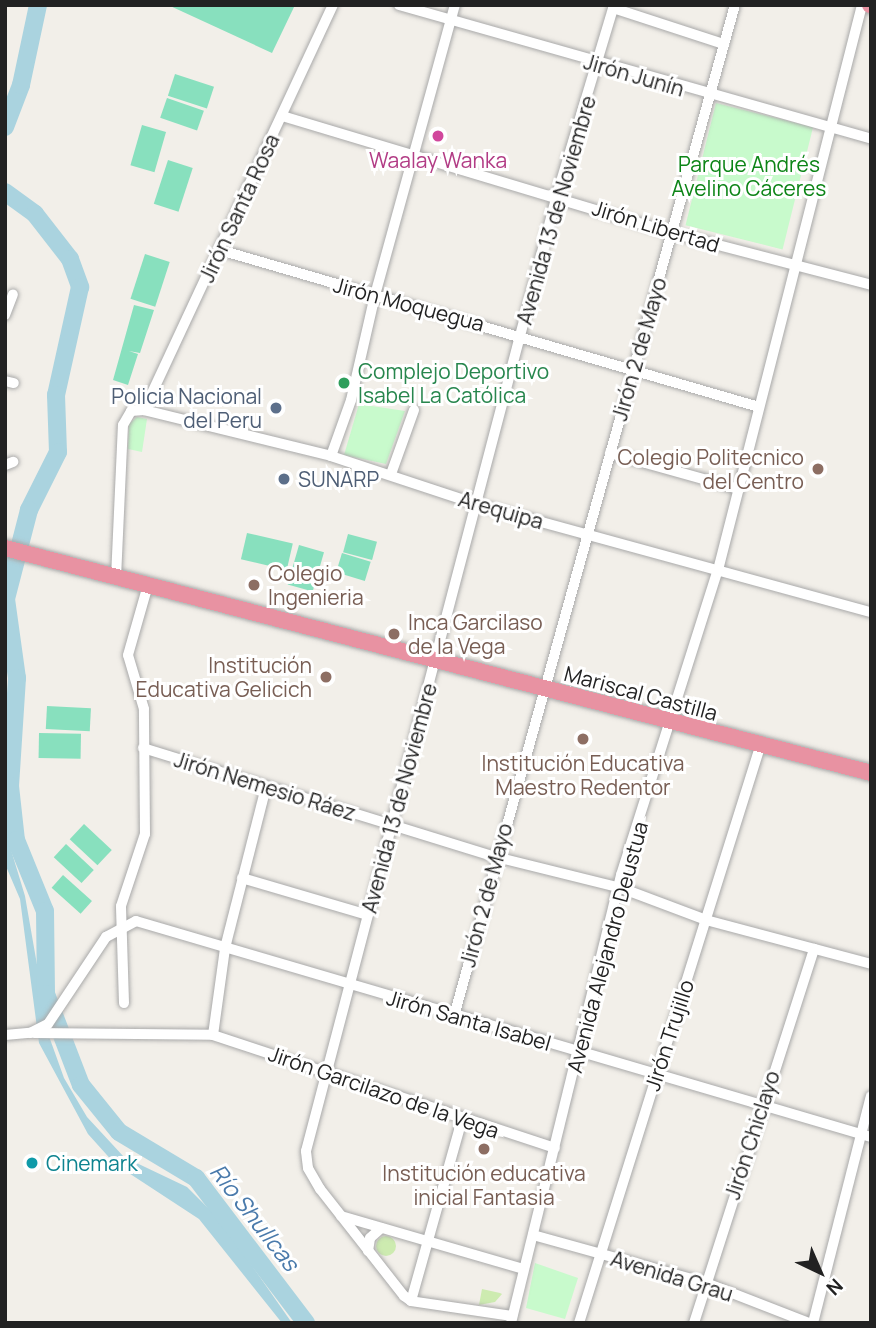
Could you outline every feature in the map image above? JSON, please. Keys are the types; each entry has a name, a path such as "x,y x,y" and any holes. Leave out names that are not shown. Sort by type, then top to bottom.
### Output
{"highway":[{"name":"Mariscal Castilla","path":"5,548 760,747 871,773"}],"street":[{"name":"Jirón Santa Rosa","path":"144,410 333,5"},
{"name":"Jirón Junín","path":"399,5 597,65 871,139"},
{"path":"331,456 351,400 375,296 455,5"},
{"name":"Jirón 2 de Mayo","path":"454,1017 496,857 735,5"},
{"name":"Avenida Alejandro Deustua","path":"512,1320 621,888 621,875 672,724 718,570 792,267 862,5"},
{"path":"613,7 724,44"},
{"name":"Avenida 13 de Noviembre","path":"411,1301 340,1216 306,1160 324,1071 479,505 557,195 613,7"},
{"name":"Jirón Libertad","path":"282,116 557,195 672,233 792,267 871,285"},
{"name":"Jirón Moquegua","path":"220,250 375,296 520,334 633,372 759,407"},
{"path":"5,315 13,295"},
{"name":"Arequipa","path":"116,578 123,425 131,411 144,410 331,456 479,505 871,612"},
{"path":"391,474 414,410"},
{"path":"610,453 739,489"},
{"path":"124,1003 119,928 121,906 145,834 144,709 128,655 148,585"},
{"name":"Jirón Trujillo","path":"579,1323 760,747"},
{"name":"Jirón Nemesio Ráez","path":"143,748 496,857 621,888 706,920 871,964"},
{"path":"213,1035 225,948 266,787"},
{"path":"242,878 368,915"},
{"name":"Jirón Santa Isabel","path":"119,928 136,921 454,1017 866,1136"},
{"path":"30,1033 58,1014 106,937 119,928"},
{"name":"Jirón Chiclayo","path":"694,1323 761,1106 814,948"},
{"name":"Jirón Garcilazo de la Vega","path":"5,1035 213,1035 555,1149"},
{"path":"811,1323 866,1136 871,1096"},
{"path":"462,1119 411,1301 512,1320"},
{"path":"340,1216 523,1269"},
{"path":"368,1251 370,1238 381,1228"},
{"name":"Avenida Grau","path":"533,1235 706,1283 811,1323"}],"green space":[{"path":"168,5 295,5 272,53"},
{"path":"175,74 214,87 207,109 168,96"},
{"path":"167,98 204,111 197,131 160,118"},
{"name":"Parque Andrés Avelino Cáceres","path":"716,103 813,127 783,249 686,225"},
{"path":"142,125 166,132 154,172 130,165"},
{"path":"168,160 193,168 179,212 154,204"},
{"path":"145,254 170,262 155,307 130,299"},
{"path":"134,305 154,310 140,353 129,351 138,354 128,385 113,380"},
{"path":"359,404 405,411 386,464 344,455"},
{"path":"137,417 147,419 142,452 128,449 129,424"},
{"path":"247,533 293,544 287,570 241,559"},
{"path":"348,534 377,542 372,560 343,552"},
{"path":"299,545 324,552 313,592 288,584"},
{"path":"342,553 371,562 365,581 336,572"},
{"path":"47,706 91,708 90,731 46,729"},
{"path":"39,733 81,734 81,759 39,758"},
{"path":"84,824 112,850 97,865 70,839"},
{"path":"66,844 94,870 82,883 54,857"},
{"path":"63,875 92,901 81,914 52,888"},
{"path":"386,1236 393,1239 396,1246 393,1253 386,1256 379,1253 376,1246 379,1239"},
{"path":"535,1263 578,1278 565,1319 526,1308"},
{"path":"482,1289 502,1294 495,1302 479,1305"}],"water":[{"path":"5,563 12,564 5,697"},
{"path":"5,830 25,896 50,1039 64,1078 87,1117 124,1157 187,1187 220,1220 292,1323 282,1323 199,1219 115,1164 88,1134 39,1043 20,899 5,864"}],"waterway":[{"name":"Río Shullcas","path":"5,127 21,85 38,5"},
{"name":"Río Shullcas","path":"5,192 35,214 70,259 80,287 56,395 58,452 29,510 6,599 17,678 10,786 16,840 45,911 46,994 81,1085 119,1132 196,1178 306,1323"}],"place":[{"name":"Waalay Wanka","path":"438,136"},
{"name":"Complejo Deportivo Isabel La Católica","path":"344,383"},
{"name":"Policia Nacional del Peru","path":"276,408"},
{"name":"Colegio Politecnico del Centro","path":"818,469"},
{"name":"SUNARP","path":"284,479"},
{"name":"Colegio Ingenieria","path":"254,585"},
{"name":"Inca Garcilaso de la Vega","path":"394,634"},
{"name":"Institución Educativa Gelicich","path":"326,677"},
{"name":"Institución Educativa Maestro Redentor","path":"583,739"},
{"name":"Institución educativa inicial Fantasia","path":"484,1149"},
{"name":"Cinemark","path":"32,1163"}]}
